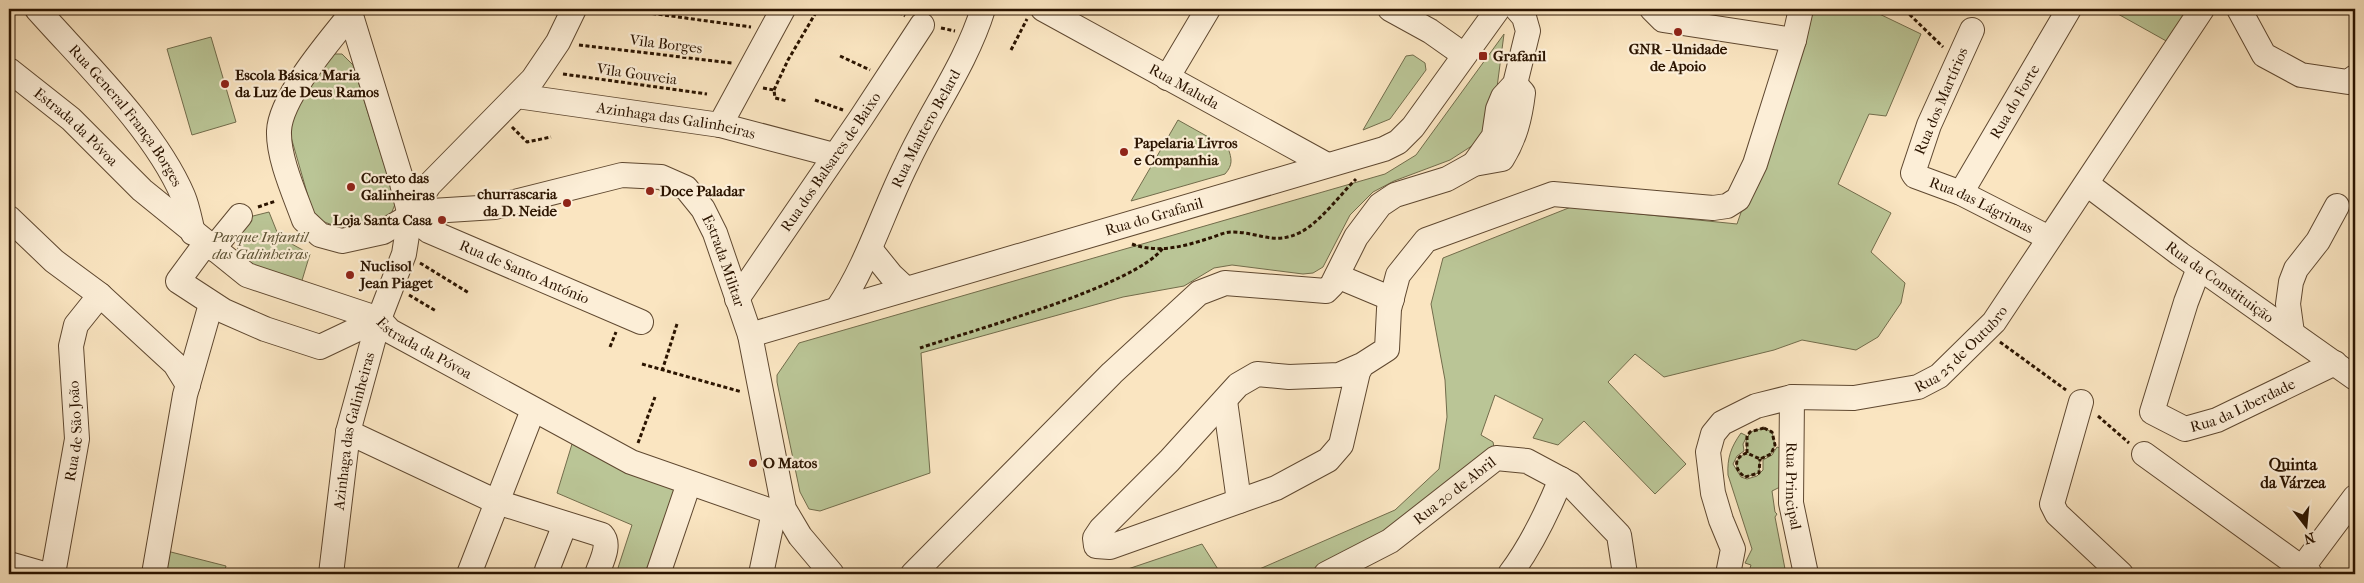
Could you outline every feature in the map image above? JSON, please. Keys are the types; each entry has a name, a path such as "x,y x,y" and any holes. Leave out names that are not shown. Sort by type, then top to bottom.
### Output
{"street":[{"name":"Rua General França Borges","path":"37,9 140,125 160,154 183,196 204,242"},
{"name":"Azinhaga das Galinheiras","path":"331,574 348,432 379,319 394,285 404,254 410,216 429,185 533,79 558,42 574,9"},
{"path":"720,125 783,9"},
{"name":"Rua Mantero Belard","path":"838,308 853,285 904,170 975,34 983,9"},
{"path":"1168,78 1208,9"},
{"path":"1390,9 1430,32 1464,55"},
{"name":"Rua do Grafanil","path":"750,335 1384,149 1398,142 1408,132 1498,9"},
{"path":"913,574 1112,372 1199,293 1225,283 1326,291 1337,276 1356,237 1380,205 1395,195 1447,179 1474,164 1502,159 1510,145 1520,117 1523,94 1515,84 1528,31 1524,16 1517,9"},
{"path":"1652,9 1663,20 1794,40"},
{"path":"1362,365 1358,372 1341,445 1328,460 1276,488 1110,548 1096,546 1095,538 1101,529 1169,461 1225,401 1238,384 1256,374 1289,377 1339,374 1362,365 1387,349 1389,309 1398,275 1426,240 1553,194 1713,208 1727,206 1738,199 1755,164 1794,40 1801,9"},
{"name":"Rua do Forte","path":"1961,193 2069,9"},
{"name":"Rua 25 de Outubro","path":"1728,574 1733,548 1721,520 1713,493 1708,452 1711,439 1722,423 1756,406 1792,397 1854,398 1918,387 1939,376 1994,322 2202,9"},
{"path":"2239,9 2264,55 2301,75 2348,82 2355,77"},
{"path":"350,11 398,166 410,216 383,232 364,238 342,240 320,235 304,220 282,154 279,130 285,109 312,63 350,11"},
{"name":"Rua Maluda","path":"1036,13 1168,78 1327,165"},
{"name":"Rua dos Balsares de Baixo","path":"737,299 922,25"},
{"name":"Rua dos Martírios","path":"1913,173 1929,125 1972,30"},
{"name":"Estrada da Póvoa","path":"9,70 71,119 142,190 247,275 379,319 390,331 630,462 690,483 779,510"},
{"name":"Azinhaga das Galinheiras","path":"517,96 720,125 834,155"},
{"name":"Rua das Lágrimas","path":"1913,173 1915,176 1961,193 2049,238"},
{"name":"Estrada Militar","path":"410,216 432,211 495,207 622,175 661,177 686,188 703,209 715,233 750,335 779,510 832,574"},
{"name":"Rua da Constituição","path":"2087,184 2199,268 2355,378"},
{"path":"2292,333 2288,304 2291,282 2296,269 2318,241 2336,206"},
{"path":"240,216 204,242 178,281 211,304 265,330 320,347 379,319"},
{"name":"Rua de Santo António","path":"410,216 429,231 641,322"},
{"path":"9,218 54,261 100,294 175,364 188,385"},
{"path":"870,249 890,275 906,289"},
{"name":"Rua da Liberdade","path":"2199,268 2186,302 2152,412 2185,429 2217,420 2335,363"},
{"path":"1337,276 1392,299"},
{"name":"Rua de São João","path":"53,574 77,439 71,346 76,325 100,294"},
{"path":"154,574 188,385 211,304"},
{"name":"Rua Principal","path":"1792,397 1791,503 1806,574"},
{"path":"1225,401 1239,501"},
{"path":"2080,402 2052,504 2057,514 2121,574"},
{"path":"469,574 533,410"},
{"path":"348,432 497,502 602,535 606,539 607,545 597,574"},
{"path":"2144,454 2306,571 2355,497"},
{"name":"Rua 20 de Abril","path":"1335,573 1390,541 1496,458 1527,460 1570,484 1619,535 1625,574"},
{"path":"1510,574 1522,559 1544,519 1561,479"},
{"path":"658,574 690,483"},
{"path":"761,574 779,510"},
{"path":"548,574 547,570 566,524"},
{"path":"9,564 44,574"}],"path":[{"path":"620,9 771,30"},
{"path":"787,101 776,98 774,90 788,60 818,9"},
{"path":"1908,9 1907,12 1957,62"},
{"path":"1011,50 1036,13"},
{"name":"Vila Borges","path":"578,45 748,74 774,90"},
{"path":"840,56 886,77"},
{"name":"Vila Gouveia","path":"563,74 707,94"},
{"path":"815,100 861,118"},
{"path":"499,114 527,142 550,138"},
{"path":"1119,227 1122,238 1142,247 1180,247 1229,232 1251,233 1276,240 1301,232 1312,225 1356,179 1364,167 1361,156"},
{"path":"920,348 1014,317 1118,279 1141,267 1158,255 1164,248"},
{"path":"404,254 469,293"},
{"path":"394,285 436,311"},
{"path":"662,371 678,324"},
{"path":"642,364 736,392 760,392"},
{"path":"630,462 655,397"},
{"path":"1759,428 1768,429 1774,436 1776,445 1771,454 1760,459 1747,453 1747,436 1750,432 1759,428"},
{"path":"1747,453 1739,457 1736,463 1738,470 1746,477 1758,473 1761,464 1760,459"}],"green space":[{"path":"1811,9 1869,9 1921,34 1886,116 1869,114 1838,184 1891,213 1871,252 1905,283 1901,303 1878,337 1856,350 1802,340 1774,350 1664,377 1635,354 1608,382 1686,464 1655,494 1584,421 1558,445 1533,438 1543,419 1495,395 1481,435 1493,442 1496,458 1326,574 1248,574 1395,510 1439,469 1447,417 1445,380 1431,304 1443,258 1571,207 1737,224"},
{"path":"2109,9 2202,9 2177,47"},
{"path":"1504,34 1496,95 1481,140 1450,160 1394,181 1373,192 1350,215 1323,267 1313,273 1303,274 1232,265 1214,268 1184,286 1123,297 921,353 930,473 820,511 809,509 800,492 777,382 777,375 799,343 1385,174 1416,155"},
{"path":"211,37 236,122 192,135 167,49"},
{"path":"330,54 342,54 353,65 396,202 391,214 362,226 336,226 314,217 291,137 291,118"},
{"path":"1413,55 1425,63 1426,70 1390,119 1363,130 1406,56"},
{"path":"1178,120 1228,148 1231,165 1225,174 1131,201"},
{"name":"Parque Infantil das Galinheiras","path":"269,212 279,237 310,254 300,287 278,280 238,256 237,230 245,218"},
{"path":"1764,428 1772,432 1775,445 1771,454 1760,459 1759,473 1745,477 1737,468 1737,461 1742,455 1747,453 1746,441 1750,432"},
{"path":"1741,433 1747,436 1743,444 1744,451 1737,456 1733,464 1741,477 1747,479 1757,476 1763,470 1763,460 1772,455 1777,447 1787,451 1780,487 1772,491 1786,574 1757,574 1749,571 1751,565 1745,563 1752,549 1728,475 1730,453"},
{"path":"572,444 677,491 651,574 616,574 632,525 557,493"},
{"path":"1202,544 1221,574 1113,574"},
{"path":"167,551 226,566 224,574 162,574"}],"place":[{"name":"GNR - Unidade de Apoio","path":"1678,32"},
{"name":"Grafanil","path":"1483,56"},
{"name":"Escola Básica Maria da Luz de Deus Ramos","path":"225,84"},
{"name":"Papelaria Livros e Companhia","path":"1124,152"},
{"name":"Coreto das Galinheiras","path":"351,187"},
{"name":"Doce Paladar","path":"650,191"},
{"name":"churrascaria da D. Neide","path":"567,203"},
{"name":"Loja Santa Casa","path":"442,220"},
{"name":"Nuclisol Jean Piaget","path":"350,275"},
{"name":"O Matos","path":"753,463"}],"district":[{"name":"Quinta da Várzea","path":"2293,473"}]}
